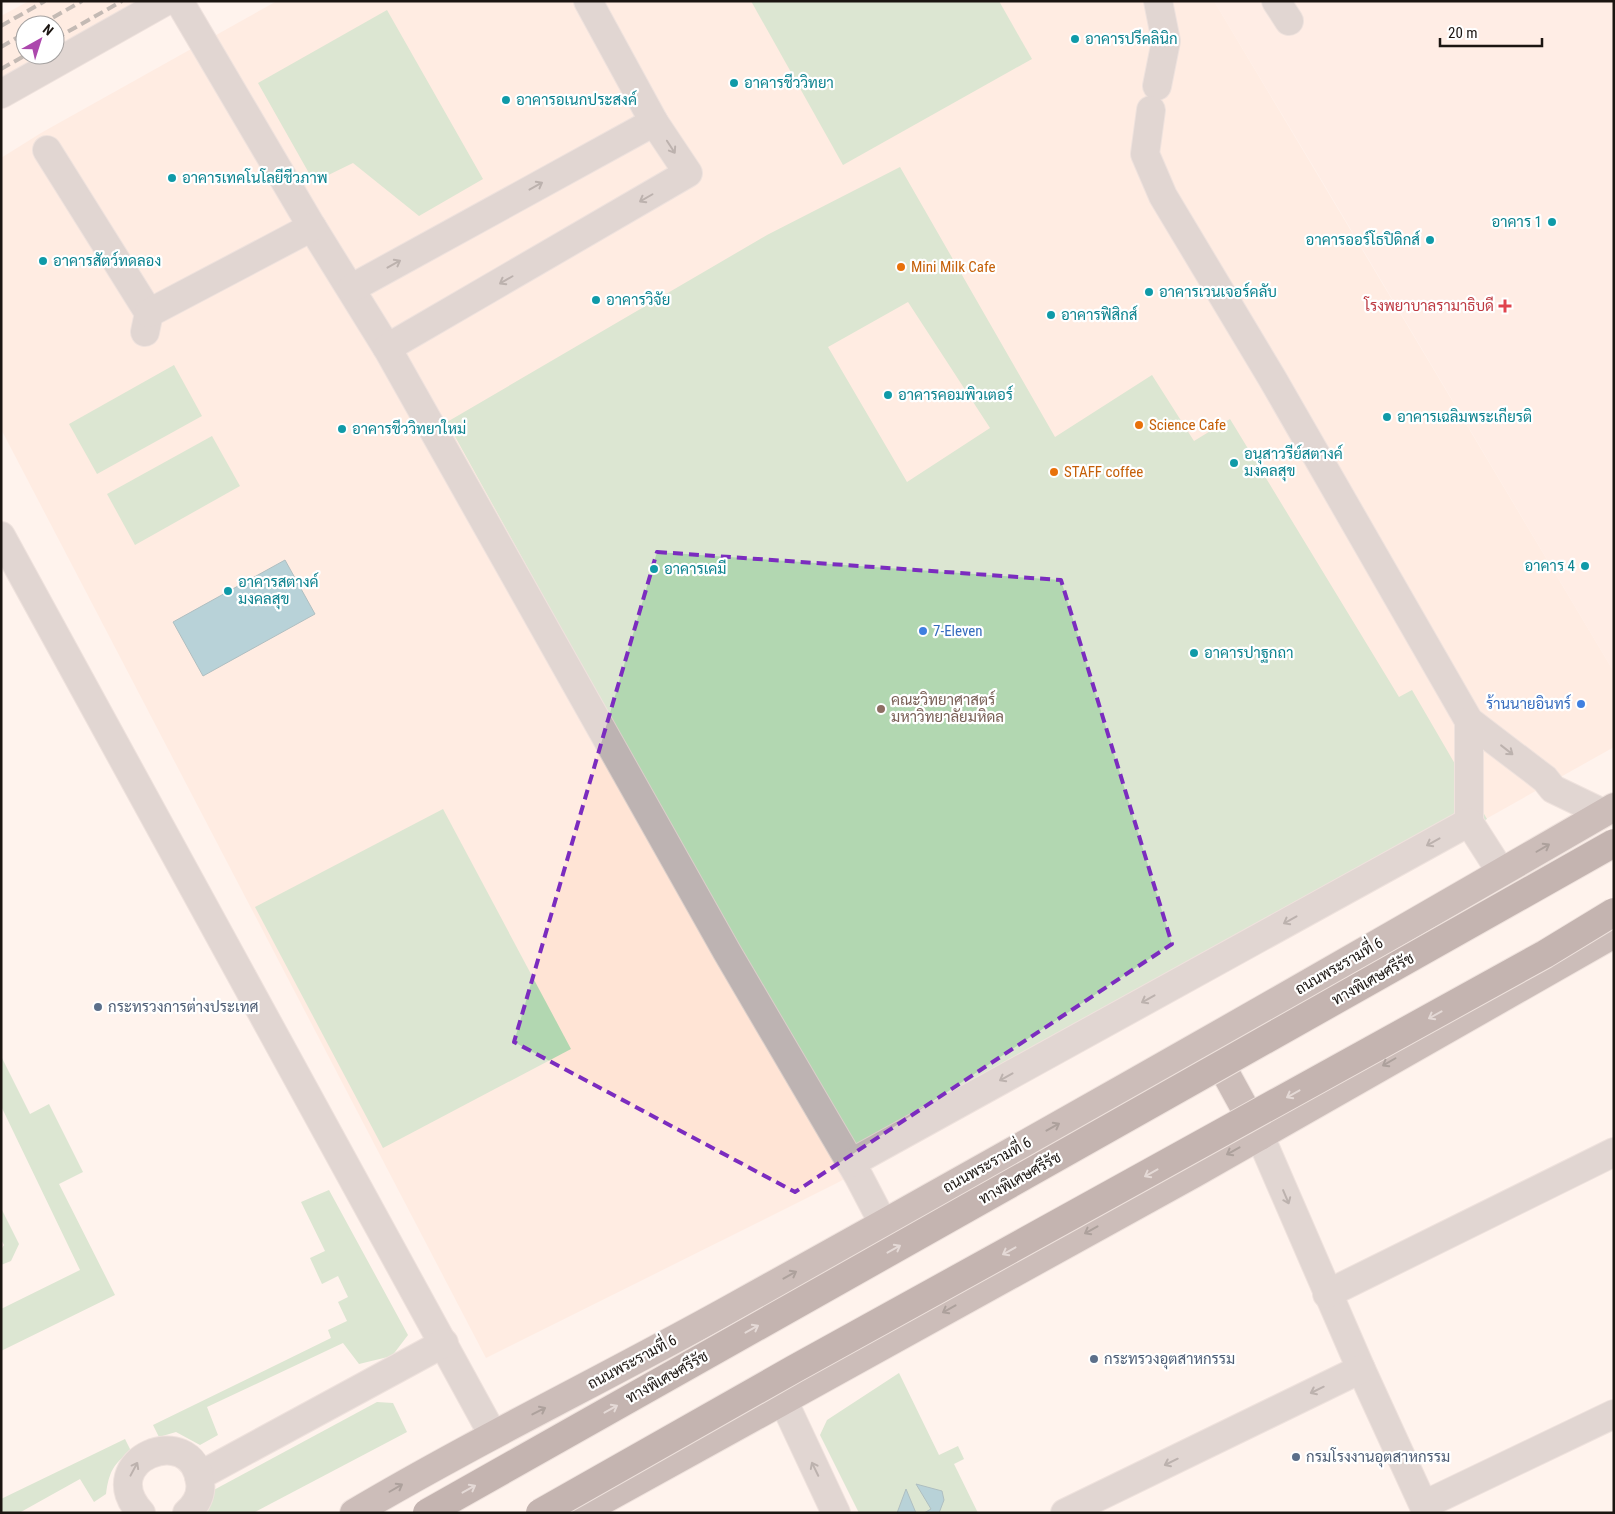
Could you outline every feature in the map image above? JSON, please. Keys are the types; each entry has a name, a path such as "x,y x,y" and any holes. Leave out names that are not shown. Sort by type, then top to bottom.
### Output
{"highway":[{"name":"ทางพิเศษศรีรัช","path":"426,1513 1614,843"},
{"path":"540,1513 794,1369 1545,954 1614,912"}],"main road":[{"name":"ถนนพระรามที่ 6","path":"354,1513 493,1435 735,1306 1208,1041 1608,810"},
{"path":"580,1513 1260,1136 1614,934"},
{"path":"1208,1041 1260,1136"}],"street":[{"path":"1,94 166,1"},
{"path":"179,1 312,227 352,288 387,348 726,952 851,1163 883,1223"},
{"path":"387,348 688,173 654,122 588,1"},
{"path":"1158,1 1166,41 1154,98 1146,154 1163,196 1272,378 1469,721 1545,779 1553,789 1608,810"},
{"path":"352,288 654,122"},
{"path":"46,150 147,322 312,227"},
{"path":"1,536 493,1435"},
{"path":"1469,721 1469,822 1501,872"},
{"path":"851,1163 1469,822"},
{"path":"1260,1136 1327,1294 1426,1509 1614,1414"},
{"path":"1327,1294 1614,1152"},
{"path":"199,1476 444,1343"},
{"path":"1065,1513 1361,1369"},
{"path":"783,1400 836,1513"},
{"path":"132,1510 130,1474 136,1464 144,1456 154,1451 177,1452 186,1457 199,1476 201,1487 198,1498 188,1513"}],"highlighted area":[{"path":"657,552 1061,580 1172,944 795,1192 514,1042"}],"shaded area":[{"path":"29,1 144,1 65,45 65,15 15,15 15,65 30,65 1,81 1,16"},
{"name":"คณะวิทยาศาสตร์ มหาวิทยาลัยมหิดล","path":"277,1 1214,1 1614,672 1614,747 837,1183 486,1358 1,429 1,158 41,133"},
{"name":"โรงพยาบาลรามาธิบดี","path":"1214,1 1614,1 1614,672 1328,191"}],"green space":[{"path":"751,1 999,1 1032,59 843,165"},
{"path":"387,10 483,179 419,216 353,163 314,182 258,83"},
{"path":"900,167 1055,437 1152,375 1194,441 1230,419 1399,697 1412,690 1487,819 866,1167 701,881 447,422 767,235","holes":["908,302 990,428 907,482 828,347"]},
{"path":"174,365 202,416 97,474 69,424"},
{"path":"212,436 240,486 135,545 107,494"},
{"path":"443,809 571,1049 383,1148 255,907"},
{"path":"1,1056 30,1114 49,1104 83,1172 59,1184 115,1295 1,1351 1,1309 80,1270 1,1106"},
{"path":"329,1190 408,1335 392,1356 359,1364 343,1343 207,1407 218,1435 200,1445 176,1432 159,1437 153,1425 331,1338 328,1330 347,1321 338,1302 348,1297 338,1276 322,1284 310,1258 325,1251 301,1202"},
{"path":"1,1208 19,1244 11,1261 1,1265 1,1250 4,1245 1,1239"},
{"path":"899,1373 939,1455 958,1446 964,1459 954,1464 978,1513 859,1513 820,1435 827,1420"},
{"path":"377,1402 393,1403 407,1432 253,1513 200,1513 210,1492"},
{"path":"125,1439 131,1451 113,1469 106,1494 94,1502 80,1479 19,1513 1,1513 1,1499"}],"water":[{"path":"285,560 315,614 203,676 173,622"},
{"path":"916,1484 942,1491 944,1500 939,1513 924,1513 931,1509"},
{"path":"906,1489 916,1513 897,1513"}],"railway":[{"path":"1,26 45,1"},
{"path":"58,15 82,1"},
{"path":"65,33 122,1"},
{"path":"1,47 15,39"},
{"path":"1,69 15,61"}],"place":[{"name":"อาคารปรีคลินิก","path":"1075,39"},
{"name":"อาคารชีววิทยา","path":"734,83"},
{"name":"อาคารอเนกประสงค์","path":"506,100"},
{"name":"อาคารเทคโนโลยีชีวภาพ","path":"172,178"},
{"name":"อาคาร 1","path":"1552,222"},
{"name":"อาคารออร์โธปิดิกส์","path":"1430,240"},
{"name":"อาคารสัตว์ทดลอง","path":"43,261"},
{"name":"Mini Milk Cafe","path":"901,267"},
{"name":"อาคารเวนเจอร์คลับ","path":"1149,292"},
{"name":"อาคารวิจัย","path":"596,300"},
{"name":"โรงพยาบาลรามาธิบดี","path":"1505,306"},
{"name":"อาคารฟิสิกส์","path":"1051,315"},
{"name":"อาคารคอมพิวเตอร์","path":"888,395"},
{"name":"อาคารเฉลิมพระเกียรติ","path":"1387,417"},
{"name":"Science Cafe","path":"1139,425"},
{"name":"อาคารชีววิทยาใหม่","path":"342,429"},
{"name":"อนุสาวรีย์สตางค์ มงคลสุข","path":"1234,463"},
{"name":"STAFF coffee","path":"1054,472"},
{"name":"อาคาร 4","path":"1585,566"},
{"name":"อาคารเคมี","path":"654,569"},
{"name":"อาคารสตางค์ มงคลสุข","path":"228,591"},
{"name":"7-Eleven","path":"923,631"},
{"name":"อาคารปาฐกถา","path":"1194,653"},
{"name":"ร้านนายอินทร์","path":"1581,704"},
{"name":"คณะวิทยาศาสตร์ มหาวิทยาลัยมหิดล","path":"881,709"},
{"name":"กระทรวงการต่างประเทศ","path":"98,1007"},
{"name":"กระทรวงอุตสาหกรรม","path":"1094,1359"},
{"name":"กรมโรงงานอุตสาหกรรม","path":"1296,1457"}]}
